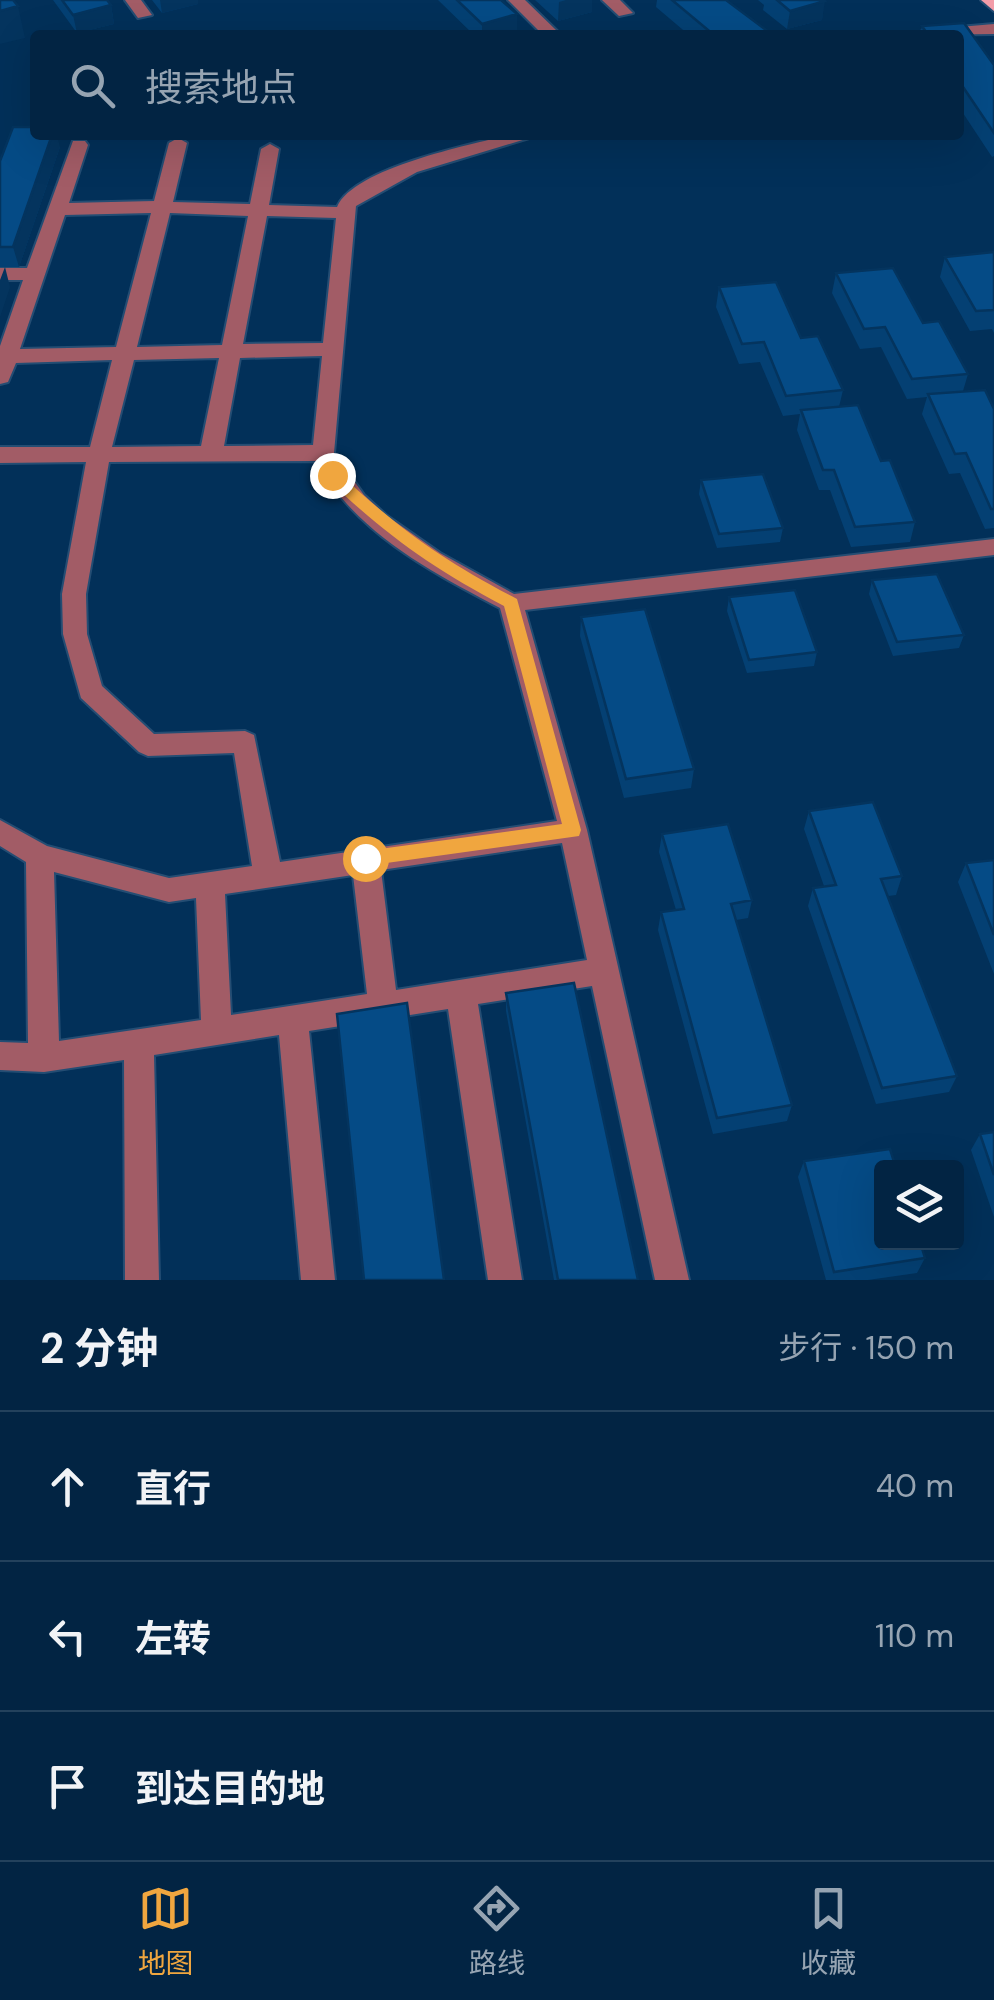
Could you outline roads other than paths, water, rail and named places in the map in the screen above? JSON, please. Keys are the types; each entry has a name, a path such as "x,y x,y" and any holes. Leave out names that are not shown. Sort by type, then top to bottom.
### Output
{"main road":[{"path":"989,0 994,6"}],"street":[{"path":"133,0 144,14"},
{"path":"516,0 547,30"},
{"path":"610,0 625,13"},
{"path":"964,32 994,29"},
{"path":"512,140 432,162 366,188 347,204 322,453 332,475 387,527 442,566 511,603 994,547"},
{"path":"178,143 99,455 74,594 75,634 90,691 148,745 245,742 268,874"},
{"path":"79,146 4,366 125,352 333,348"},
{"path":"211,454 270,149"},
{"path":"57,210 346,212"},
{"path":"0,274 35,274"},
{"path":"0,456 322,453"},
{"path":"511,603 572,830 672,1280"},
{"path":"0,832 40,856 169,890 572,830"},
{"path":"40,856 44,1058"},
{"path":"365,858 383,1006"},
{"path":"210,883 217,1032"},
{"path":"0,1056 44,1058 604,971"},
{"path":"461,994 505,1280"},
{"path":"293,1020 318,1280"},
{"path":"139,1044 142,1280"}]}
